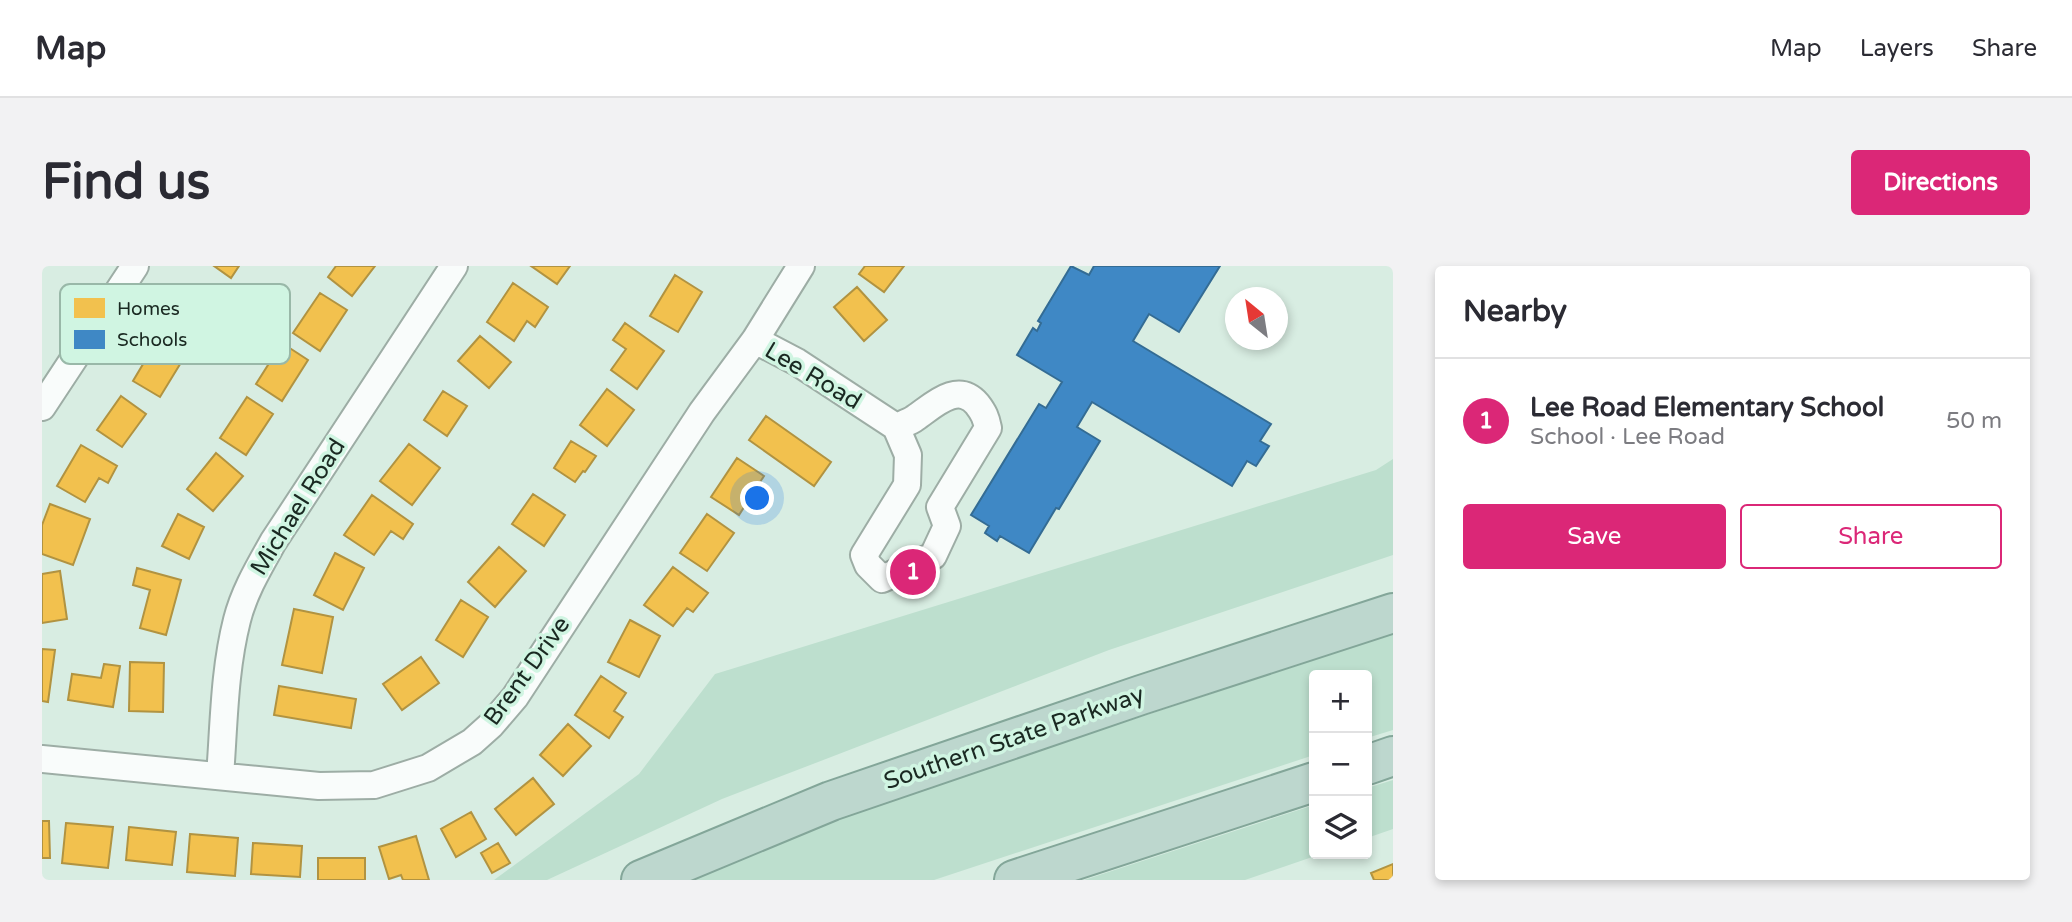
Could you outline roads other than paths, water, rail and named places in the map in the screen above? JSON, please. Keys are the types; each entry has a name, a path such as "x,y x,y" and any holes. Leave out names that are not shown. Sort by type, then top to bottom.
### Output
{"highway":[{"name":"Southern State Parkway","path":"641,880 831,800 1393,613"},
{"path":"1372,763 1393,756"},
{"path":"1014,880 1309,784"}],"street":[{"path":"123,284 135,266"},
{"name":"Michael Road","path":"220,776 228,660 237,618 252,578 454,266"},
{"name":"Brent Drive","path":"42,759 319,786 374,785 428,768 472,742 515,697 702,412 755,341 801,266"},
{"name":"Lee Road","path":"755,341 797,362 896,427"},
{"path":"42,407 70,364"},
{"path":"907,485 940,507 947,526 933,556 882,579 868,565 864,555 907,485 908,455 896,427 914,419 937,401 956,394 972,399 985,414 988,428 940,507"}],"place":[{"name":"Lee Road Elementary School","path":"913,572"}]}
